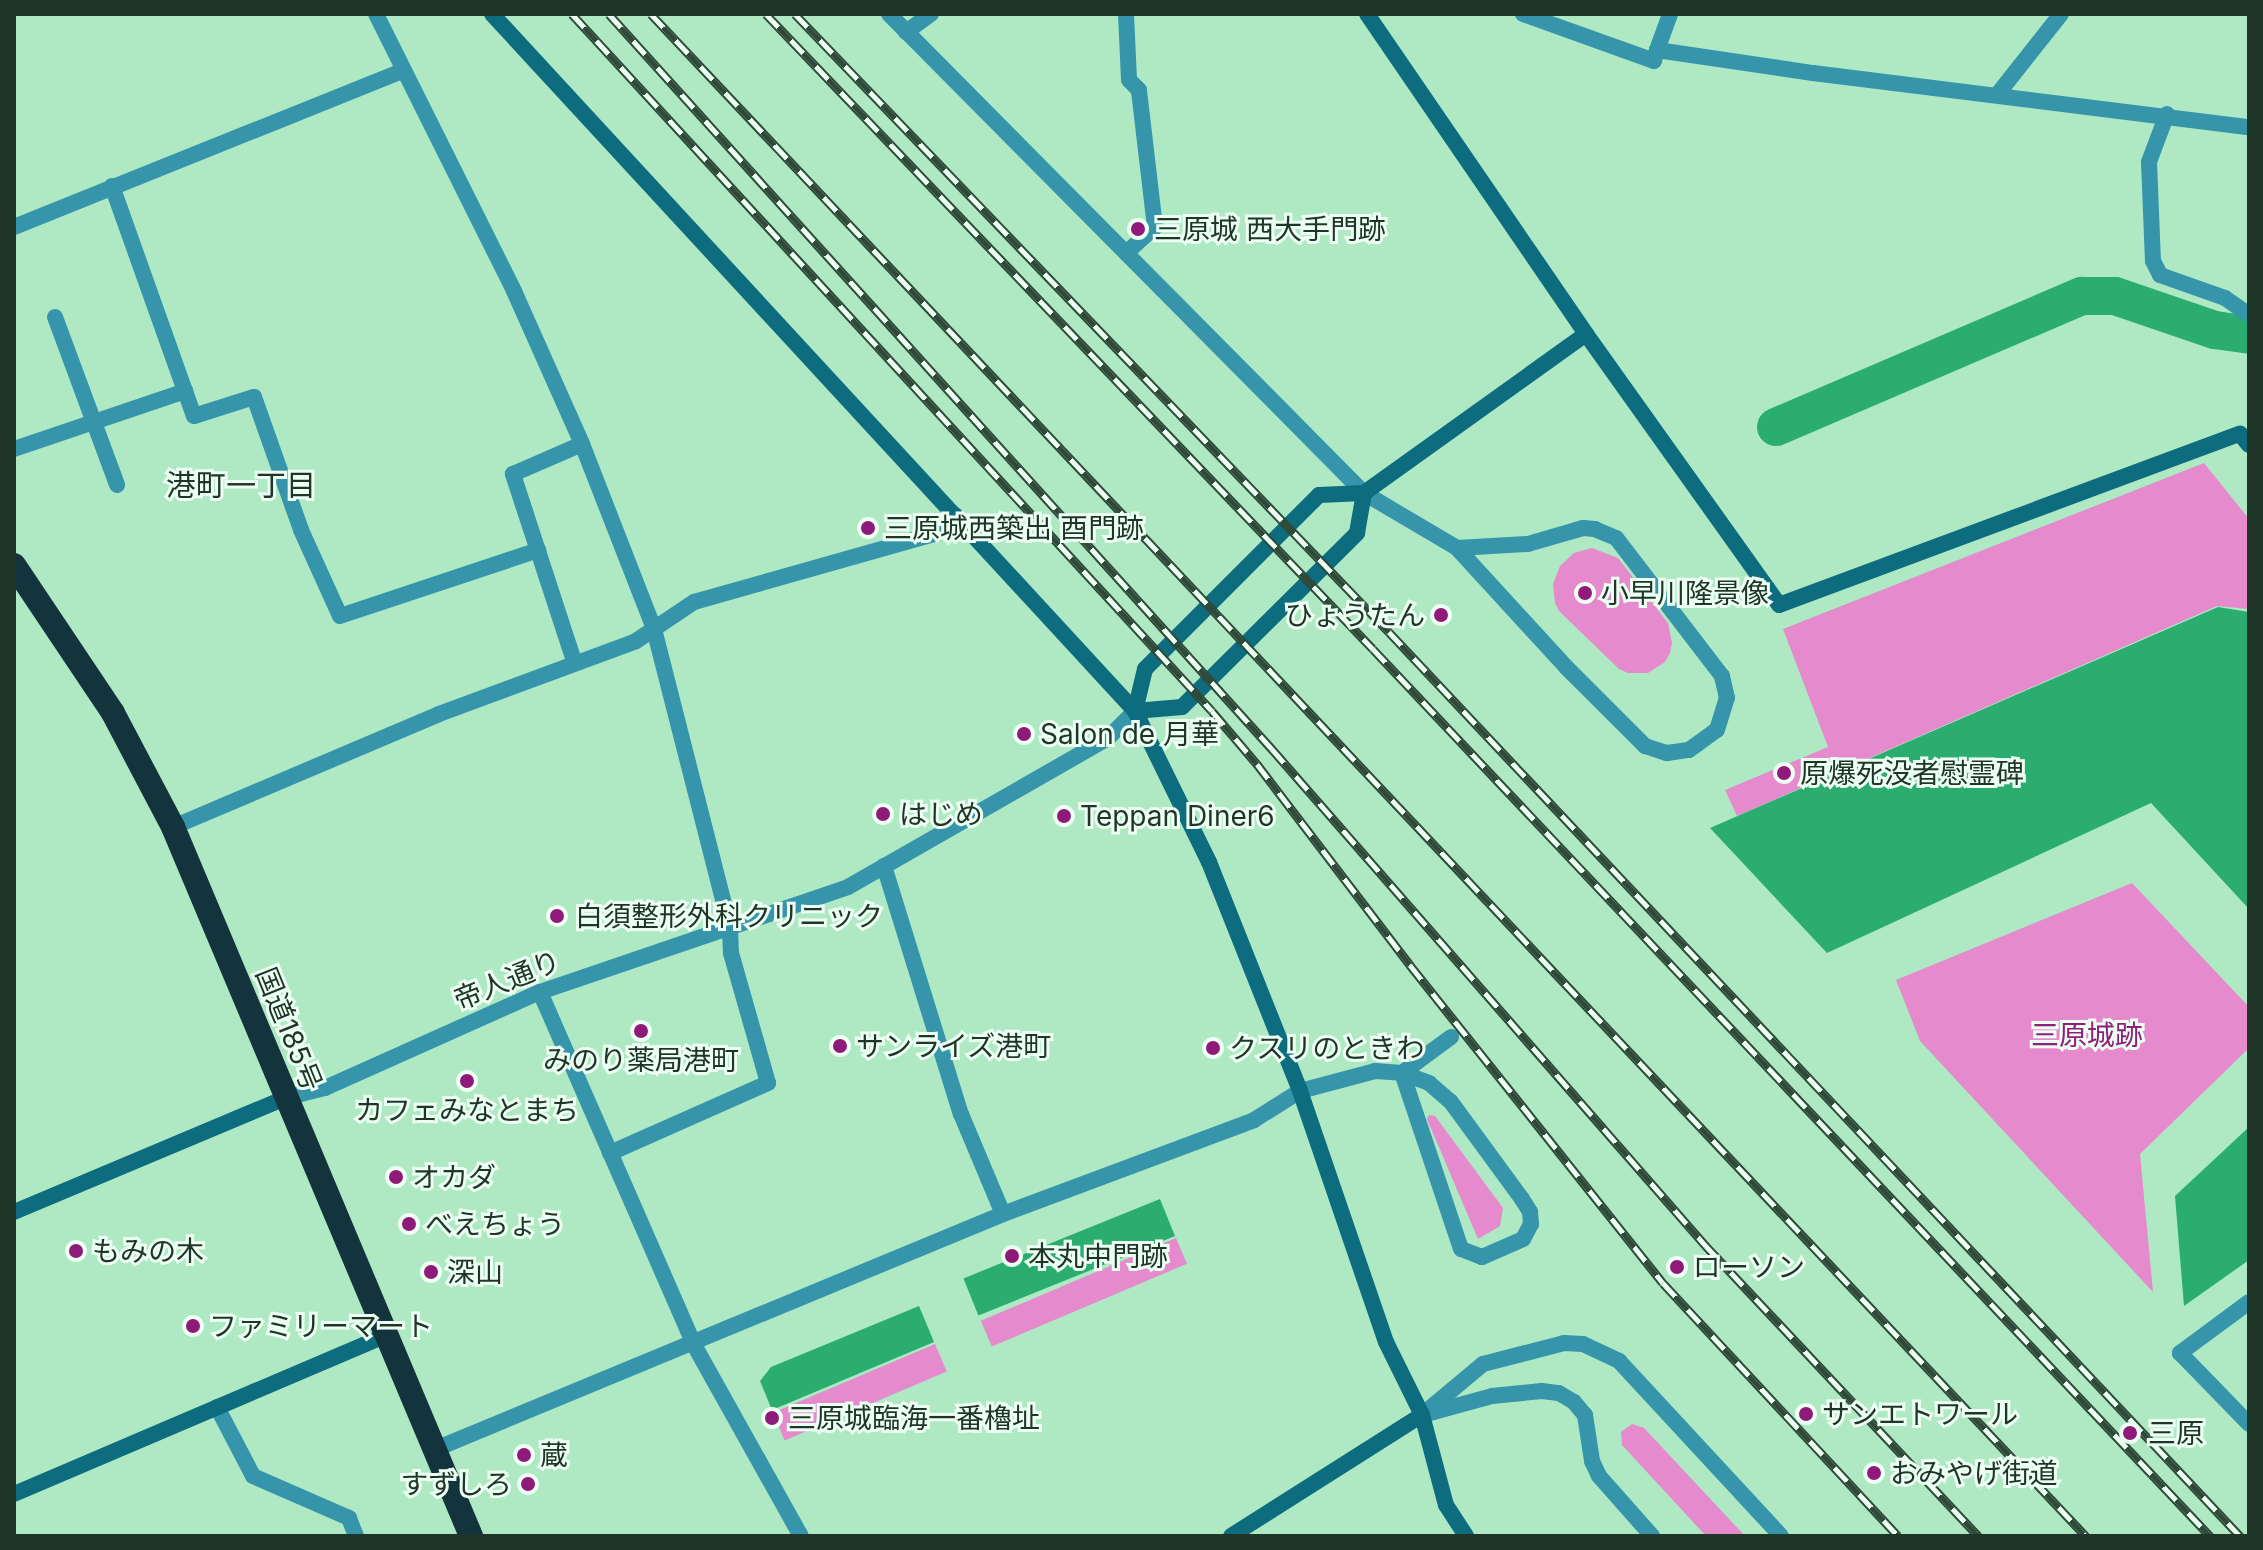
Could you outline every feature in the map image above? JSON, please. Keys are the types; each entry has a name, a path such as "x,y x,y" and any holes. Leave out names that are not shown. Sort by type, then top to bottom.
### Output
{"highway":[{"name":"国道185号","path":"14,565 113,713 173,827 471,1536"}],"street":[{"path":"376,14 514,291 582,444 654,629 730,927 731,953 768,1083 610,1153"},
{"path":"492,14 1135,711 1209,862 1300,1091 1386,1342 1422,1415 1446,1505 1466,1536"},
{"path":"889,14 1364,493 1457,548 1636,740 1655,751 1678,753 1700,745 1717,730 1727,698 1722,676 1616,538 1595,529 1583,528 1528,544 1457,548"},
{"path":"906,32 931,14"},
{"path":"1126,14 1129,80 1139,90 1155,227 1126,253"},
{"path":"1367,14 1586,334 1779,605 2246,436"},
{"path":"1523,14 1654,61 1670,14"},
{"path":"1997,95 2061,14"},
{"path":"1657,50 2249,127"},
{"path":"14,227 404,70"},
{"path":"2167,114 2149,162 2153,261 2160,275 2225,298 2249,315"},
{"path":"112,186 194,416 254,397 301,530 340,616 538,550"},
{"path":"55,317 117,485"},
{"path":"1135,711 1145,669 1319,495 1364,493 1586,334"},
{"path":"14,449 185,391"},
{"path":"574,661 513,474 582,444"},
{"path":"1135,711 1182,707 1357,533 1364,493"},
{"path":"173,827 439,714 574,661 636,641 694,602 938,533 956,515"},
{"name":"帝人通り","path":"14,1212 285,1098 325,1088 540,992 848,887 1108,738 1135,711"},
{"path":"884,866 961,1114 1003,1214"},
{"path":"540,992 693,1343 801,1536"},
{"path":"1402,1073 1451,1037"},
{"path":"433,1450 1003,1214 1254,1120 1300,1091 1375,1071 1402,1073 1429,1083 1451,1102 1530,1212 1531,1224 1523,1239 1482,1257 1461,1249 1402,1073"},
{"path":"2249,1302 2180,1353 2249,1424"},
{"path":"14,1494 386,1335"},
{"path":"1231,1536 1422,1415 1483,1364 1564,1343 1583,1344 1619,1361 1781,1536"},
{"path":"1422,1415 1492,1396 1542,1391 1559,1393 1574,1402 1585,1415 1590,1431 1589,1447 1599,1476 1652,1536"},
{"path":"217,1407 253,1476 349,1518 356,1536"}],"green space":[{"path":"2204,463 2249,519 2249,609 2217,606 1737,816 1725,790 1828,747 1783,629"},
{"path":"1592,548 1618,558 1668,623 1672,643 1670,653 1665,662 1648,673 1628,673 1619,669 1559,611 1555,603 1553,584 1560,566 1574,553"},
{"name":"三原城跡","path":"2132,883 2249,1007 2249,1048 2140,1154 2153,1292 1920,1041 1896,980"},
{"path":"1429,1115 1435,1116 1503,1208 1500,1226 1478,1239 1427,1119"},
{"path":"1176,1238 1187,1264 992,1347 981,1321"},
{"path":"935,1344 947,1372 785,1440 773,1413"},
{"path":"1632,1424 1644,1428 1745,1536 1706,1536 1622,1445 1621,1432"}],"shaded area":[{"path":"2218,607 2249,612 2249,909 2151,803 1827,953 1710,828"},
{"path":"2249,1127 2249,1260 2184,1306 2175,1196"},
{"path":"1160,1199 1175,1236 978,1316 963,1278"},
{"path":"919,1306 934,1342 772,1410 760,1381 771,1367"}],"waterway":[{"path":"1776,427 2082,296 2115,296 2215,330 2249,335"}],"railway":[{"path":"572,14 1212,711 1257,764 1410,965 1663,1283 1898,1536"},
{"path":"609,14 1272,749 1706,1246 1978,1536"},
{"path":"651,14 2086,1536"},
{"path":"766,14 1373,649 2210,1536"},
{"path":"795,14 1389,632 2240,1536"}],"place":[{"name":"三原城 西大手門跡","path":"1138,229"},
{"name":"三原城西築出 酉門跡","path":"868,528"},
{"name":"小早川隆景像","path":"1585,593"},
{"name":"ひょうたん","path":"1441,615"},
{"name":"Salon de 月華","path":"1024,734"},
{"name":"原爆死没者慰霊碑","path":"1784,773"},
{"name":"はじめ","path":"883,814"},
{"name":"Teppan Diner6","path":"1064,816"},
{"name":"白須整形外科クリニック","path":"557,916"},
{"name":"みのり薬局港町","path":"641,1031"},
{"name":"サンライズ港町","path":"840,1046"},
{"name":"クスリのときわ","path":"1213,1048"},
{"name":"カフェみなとまち","path":"467,1081"},
{"name":"オカダ","path":"396,1177"},
{"name":"べえちょう","path":"409,1224"},
{"name":"もみの木","path":"76,1251"},
{"name":"本丸中門跡","path":"1012,1256"},
{"name":"ローソン","path":"1677,1267"},
{"name":"深山","path":"431,1272"},
{"name":"ファミリーマート","path":"193,1326"},
{"name":"サンエトワール","path":"1806,1414"},
{"name":"三原城臨海一番櫓址","path":"772,1418"},
{"name":"三原","path":"2130,1433"},
{"name":"蔵","path":"524,1455"},
{"name":"おみやげ街道","path":"1874,1473"},
{"name":"すずしろ","path":"528,1484"}],"district":[{"name":"港町一丁目","path":"241,485"}]}
